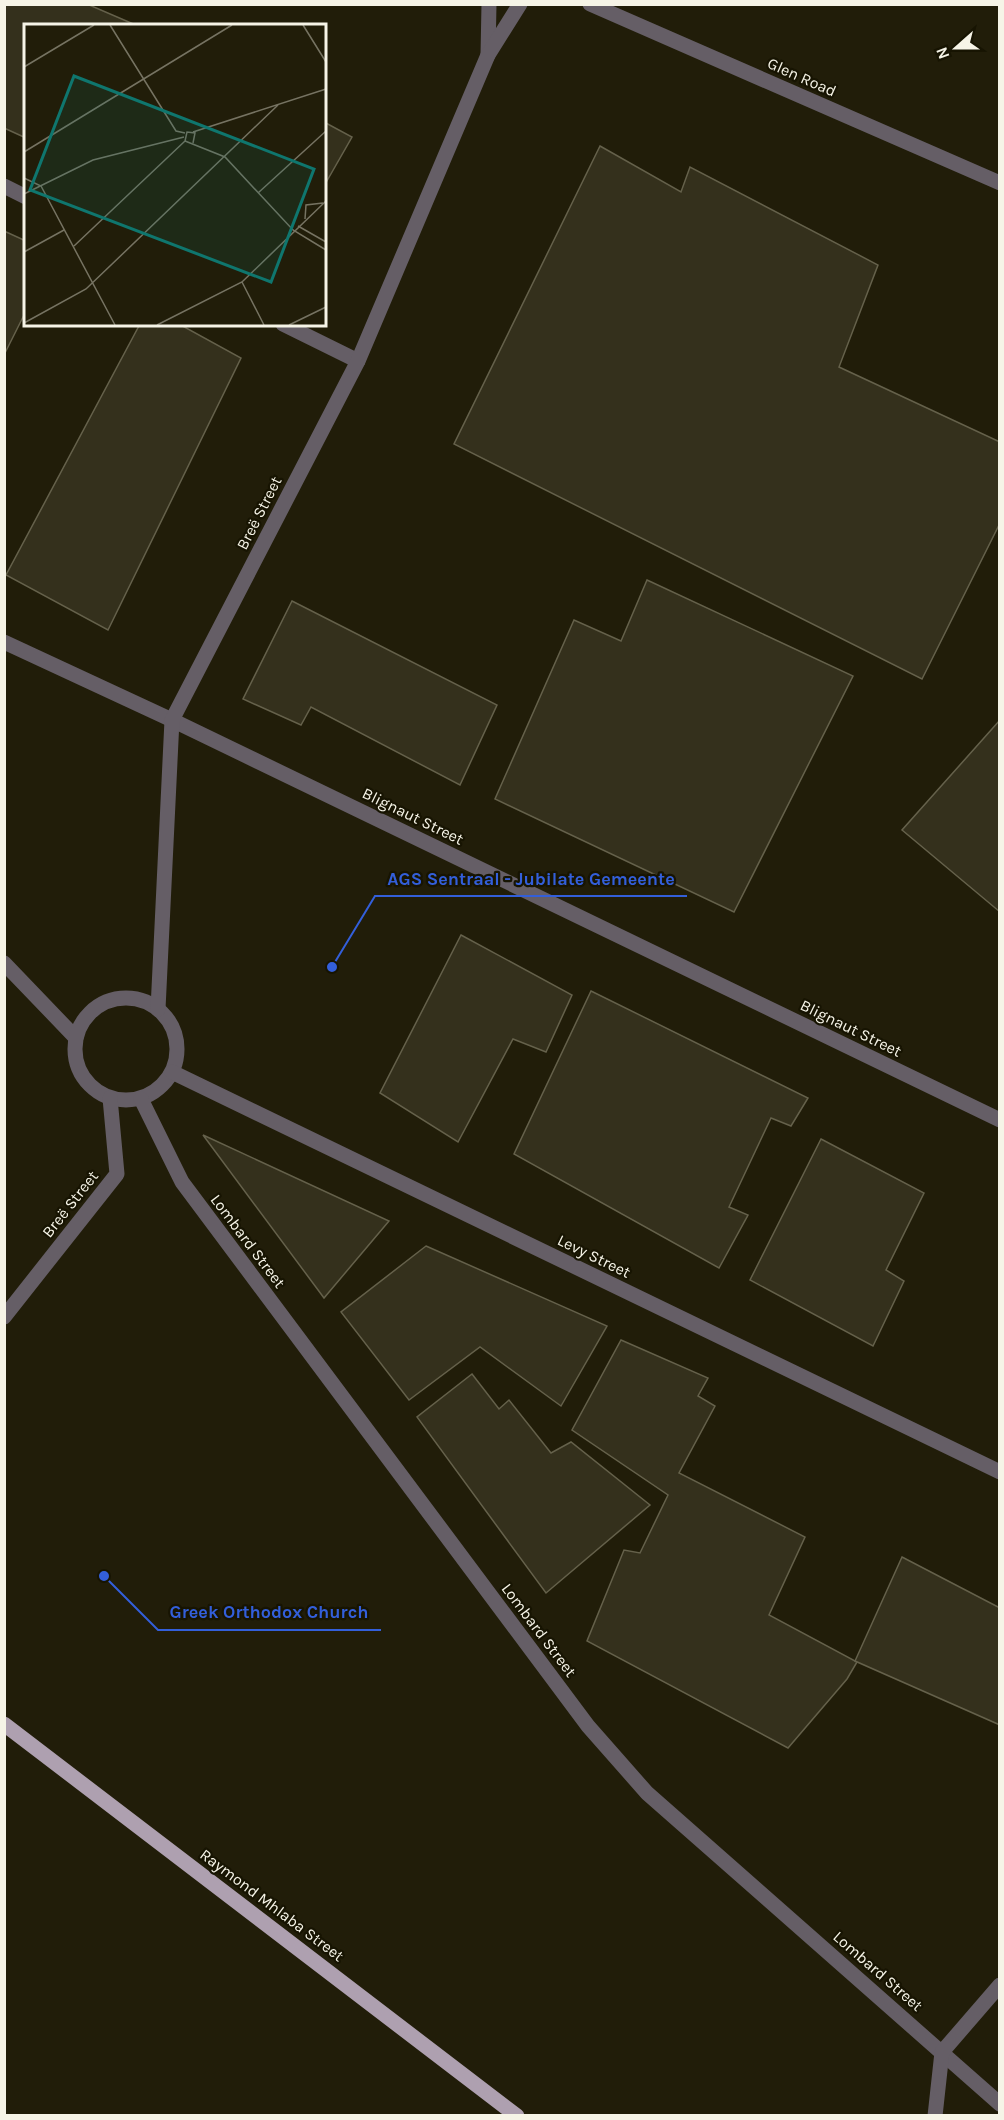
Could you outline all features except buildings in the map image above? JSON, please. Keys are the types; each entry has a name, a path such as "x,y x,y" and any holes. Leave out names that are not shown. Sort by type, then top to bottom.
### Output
{"main road":[{"name":"Raymond Mhlaba Street","path":"4,1724 517,2115"}],"street":[{"name":"Breë Street","path":"488,55 489,4"},
{"name":"Breë Street","path":"158,1009 172,720 358,361 488,55 520,4"},
{"name":"Glen Road","path":"590,4 999,183"},
{"path":"4,186 24,196"},
{"path":"287,326 358,361"},
{"name":"Blignaut Street","path":"4,642 172,720 999,1120"},
{"path":"4,963 76,1038"},
{"path":"125,998 143,1000 158,1009 170,1022 176,1038 177,1055 172,1072 160,1089 141,1099 126,1101 110,1098 94,1090 82,1076 75,1059 76,1038 81,1024 92,1010 107,1001 125,998"},
{"name":"Levy Street","path":"172,1072 999,1472"},
{"name":"Breë Street","path":"4,1317 117,1174 110,1098"},
{"name":"Lombard Street","path":"141,1099 182,1182 588,1726 647,1793 999,2104"},
{"path":"935,2115 942,2052 999,1985"}],"place":[{"name":"AGS Sentraal - Jubilate Gemeente","path":"332,967"},
{"name":"Greek Orthodox Church","path":"104,1576"}]}
